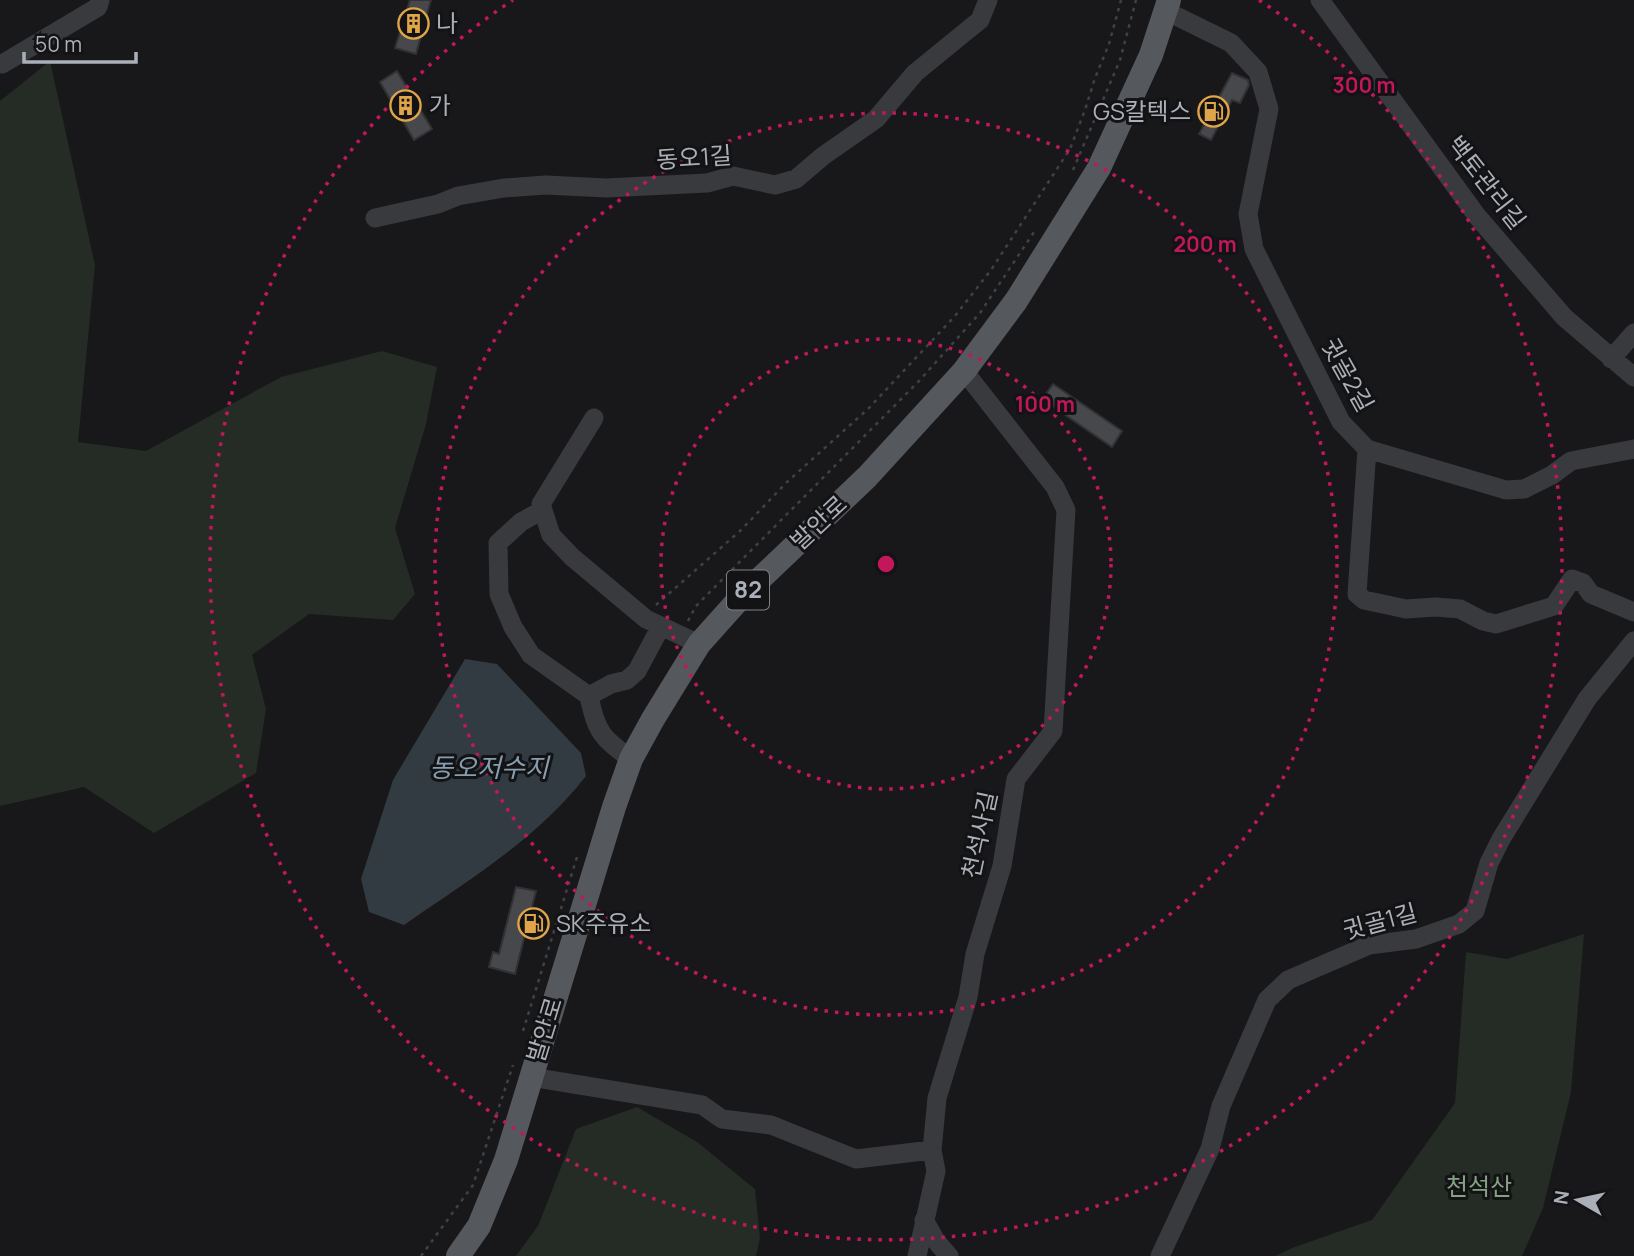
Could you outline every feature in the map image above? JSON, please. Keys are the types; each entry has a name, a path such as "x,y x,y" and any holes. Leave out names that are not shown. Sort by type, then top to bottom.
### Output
{"main road":[{"name":"발안로","path":"458,1256 479,1226 506,1160 602,844 631,759 690,640 741,596 867,477 964,371 1016,301 1099,168 1150,55 1167,5"}],"lane":[{"path":"2,64 98,7 100,0"},
{"name":"동오1길","path":"375,218 438,204 458,196 505,188 546,185 606,188 707,183 733,176 775,185 796,179 823,156 876,119 915,73 980,20 988,0"},
{"name":"백토관리길","path":"1320,0 1477,216 1564,317 1634,377"},
{"name":"귓골2길","path":"1167,5 1231,43 1258,72 1269,109 1248,214 1254,249 1341,422 1367,449 1357,594 1364,600 1406,609 1460,609 1483,621 1496,624 1554,606 1572,579 1583,583 1591,594 1634,612"},
{"path":"1611,359 1634,333"},
{"name":"천석사길","path":"917,1256 936,1171 932,1150 937,1098 968,997 975,954 1002,866 1016,779 1053,731 1066,510 1055,487 964,371"},
{"path":"594,418 541,504 551,535 572,557 653,623 690,640"},
{"path":"1367,449 1506,490 1524,489 1552,475 1571,461 1634,449"},
{"path":"543,510 521,522 498,542 499,594 513,628 531,655 589,696 594,719 605,741 631,759"},
{"path":"589,696 611,684 627,680 637,671 653,623"},
{"name":"귓골1길","path":"1160,1256 1210,1149 1221,1106 1267,1000 1288,980 1370,945 1416,939 1460,924 1475,911 1489,863 1501,839 1587,699 1634,641"},
{"name":"발안로","path":"531,1077 702,1105 722,1119 771,1125 856,1159 932,1150"},
{"path":"924,1220 936,1241 949,1256"}],"path":[{"path":"653,623 651,610 741,530 787,482 869,408 955,317 991,270 1070,149 1094,78 1109,44 1121,0"},
{"path":"1072,170 1120,60 1136,0"},
{"path":"690,640 696,606 919,380 980,313 1038,226"},
{"path":"523,1032 579,851"},
{"path":"421,1256 473,1185 515,1058"}],"green space":[{"path":"50,61 95,265 78,442 146,451 281,377 382,351 437,367 426,424 395,528 415,594 393,620 309,614 252,655 266,709 256,773 154,833 84,787 0,806 0,101"},
{"name":"천석산","path":"1584,934 1571,1092 1543,1208 1522,1256 1275,1256 1372,1220 1455,1103 1466,952 1507,959"},
{"path":"637,1107 697,1142 755,1189 760,1238 756,1256 516,1256 538,1226 576,1129"}],"water":[{"name":"동오저수지","path":"465,659 497,664 581,753 586,776 567,799 524,839 404,925 369,912 361,879 393,780"}],"building":[{"name":"나","path":"410,0 431,0 416,54 395,48"},
{"name":"가","path":"397,71 432,129 414,140 380,82"},
{"path":"1232,73 1248,80 1249,85 1240,103 1232,100 1211,140 1199,134"},
{"path":"1053,384 1122,431 1112,447 1042,399"},
{"path":"516,887 536,891 515,974 489,967 493,952 499,954"}],"place":[{"name":"나","path":"413,24"},
{"name":"가","path":"406,106"},
{"name":"GS칼텍스","path":"1214,112"},
{"name":"SK주유소","path":"533,924"}]}
